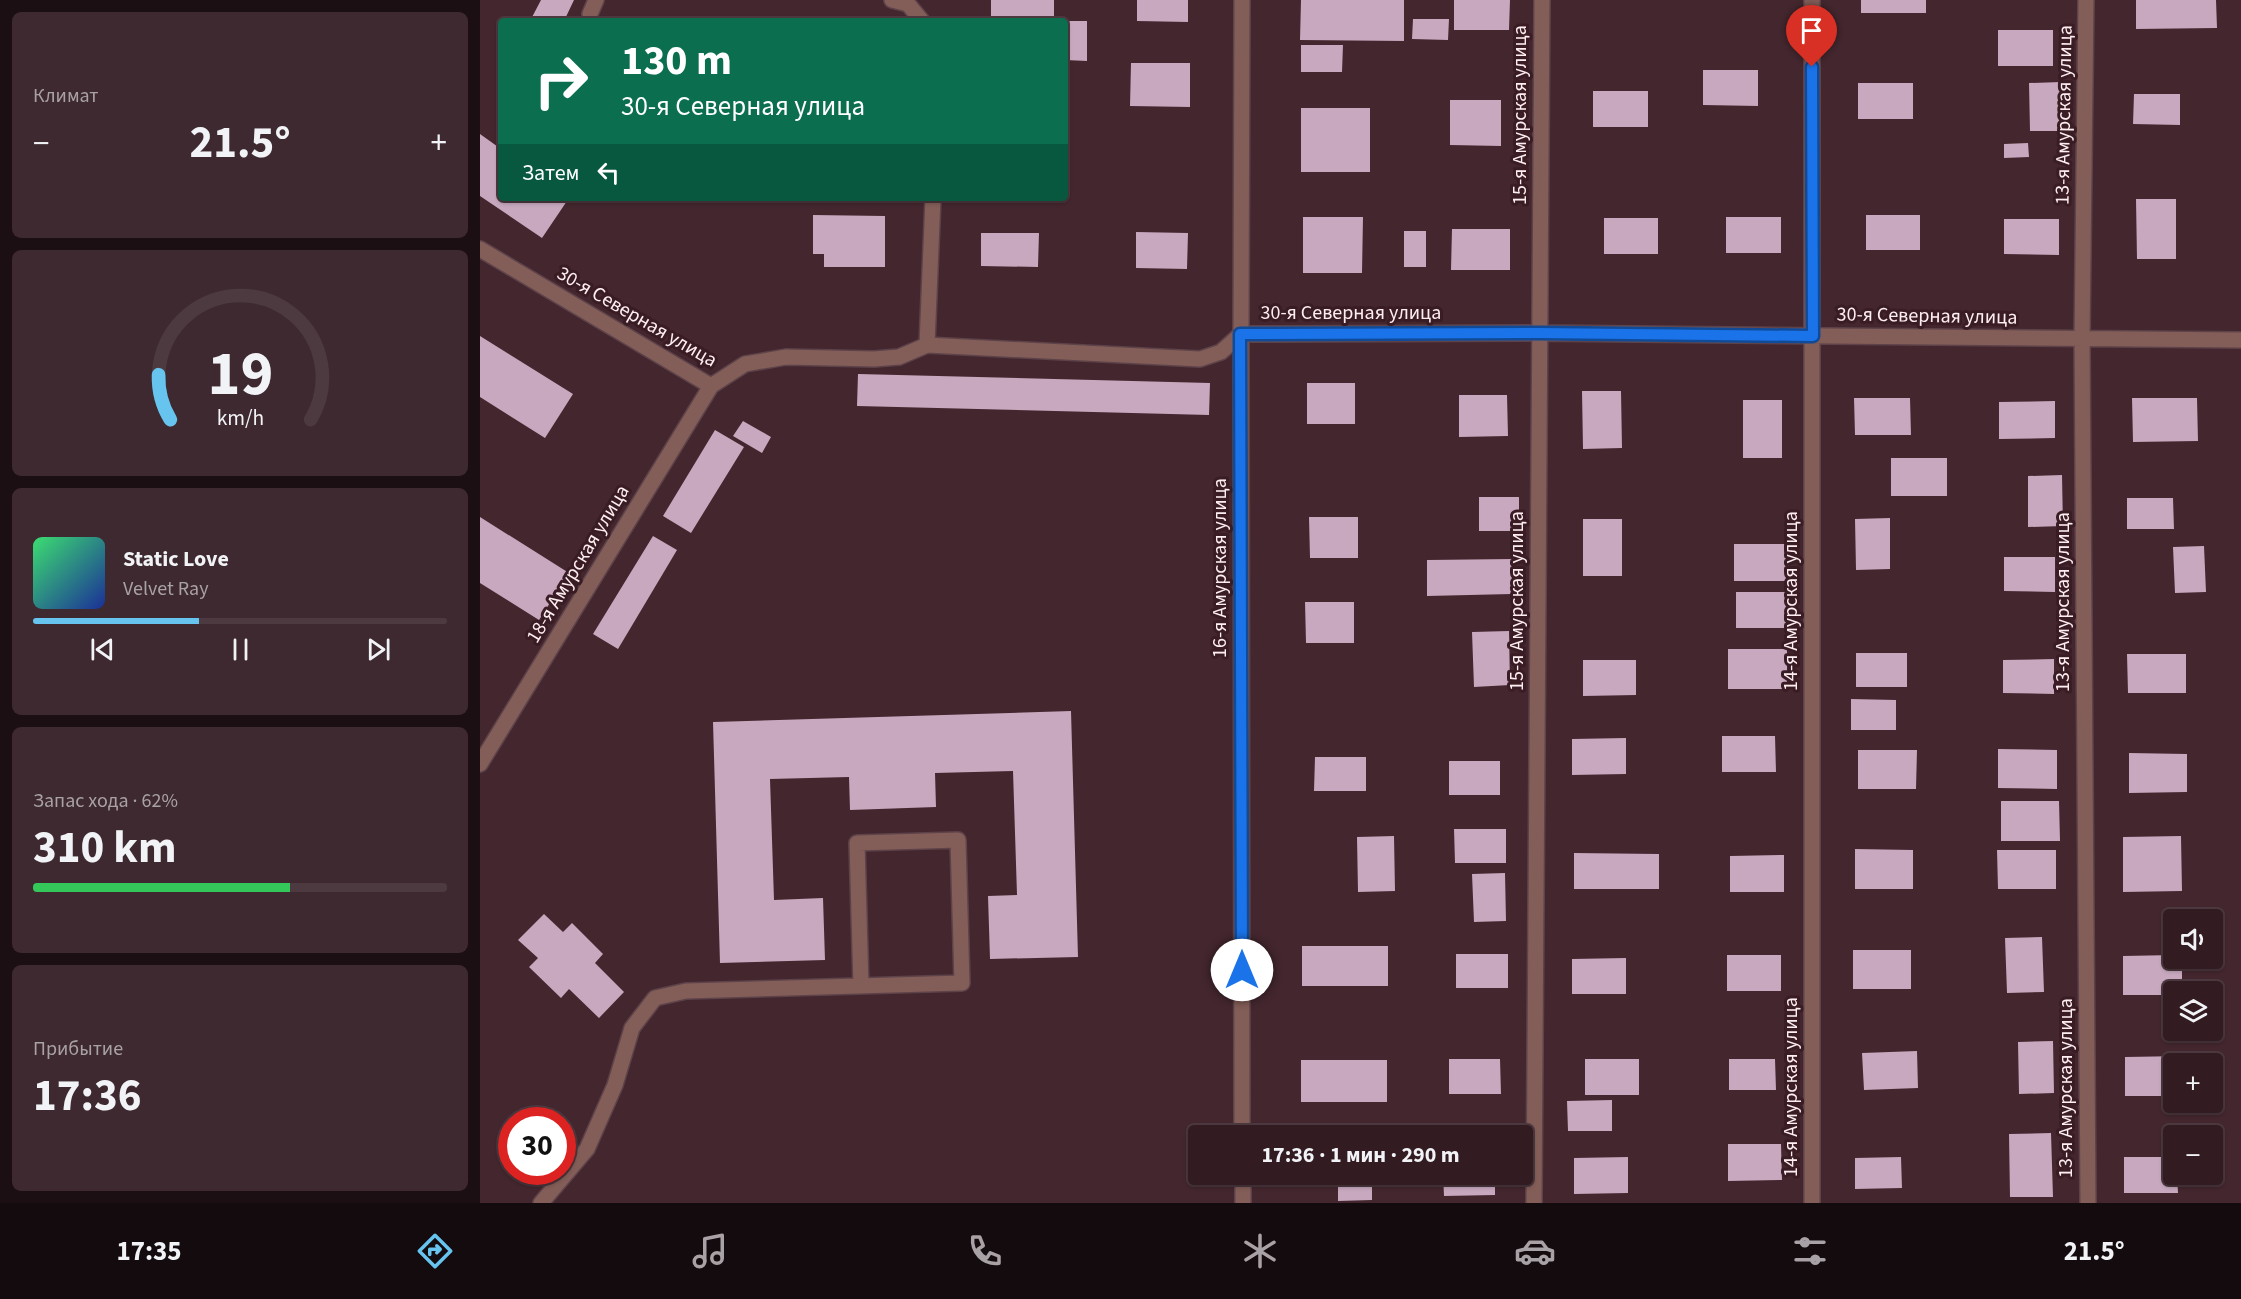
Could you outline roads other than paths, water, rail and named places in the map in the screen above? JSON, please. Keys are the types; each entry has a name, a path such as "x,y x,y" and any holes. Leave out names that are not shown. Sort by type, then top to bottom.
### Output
{"street":[{"path":"892,0 908,4 920,18"},
{"name":"16-я Амурская улица","path":"1242,0 1240,334 1242,1125"},
{"name":"15-я Амурская улица","path":"1534,1203 1542,0"},
{"name":"14-я Амурская улица","path":"1812,0 1812,1203"},
{"name":"13-я Амурская улица","path":"2086,0 2082,339 2088,1203"},
{"path":"927,345 933,201"},
{"name":"30-я Северная улица","path":"480,249 711,386 745,363 786,357 874,359 899,357 927,345 1200,359 1221,352 1240,334 1540,333 2241,340"},
{"name":"18-я Амурская улица","path":"480,764 711,386"},
{"path":"541,1203 587,1149 615,1084 632,1028 655,998 686,991 861,986 962,983 958,840 857,843 861,986"},
{"path":"1243,1185 1243,1203"}]}
